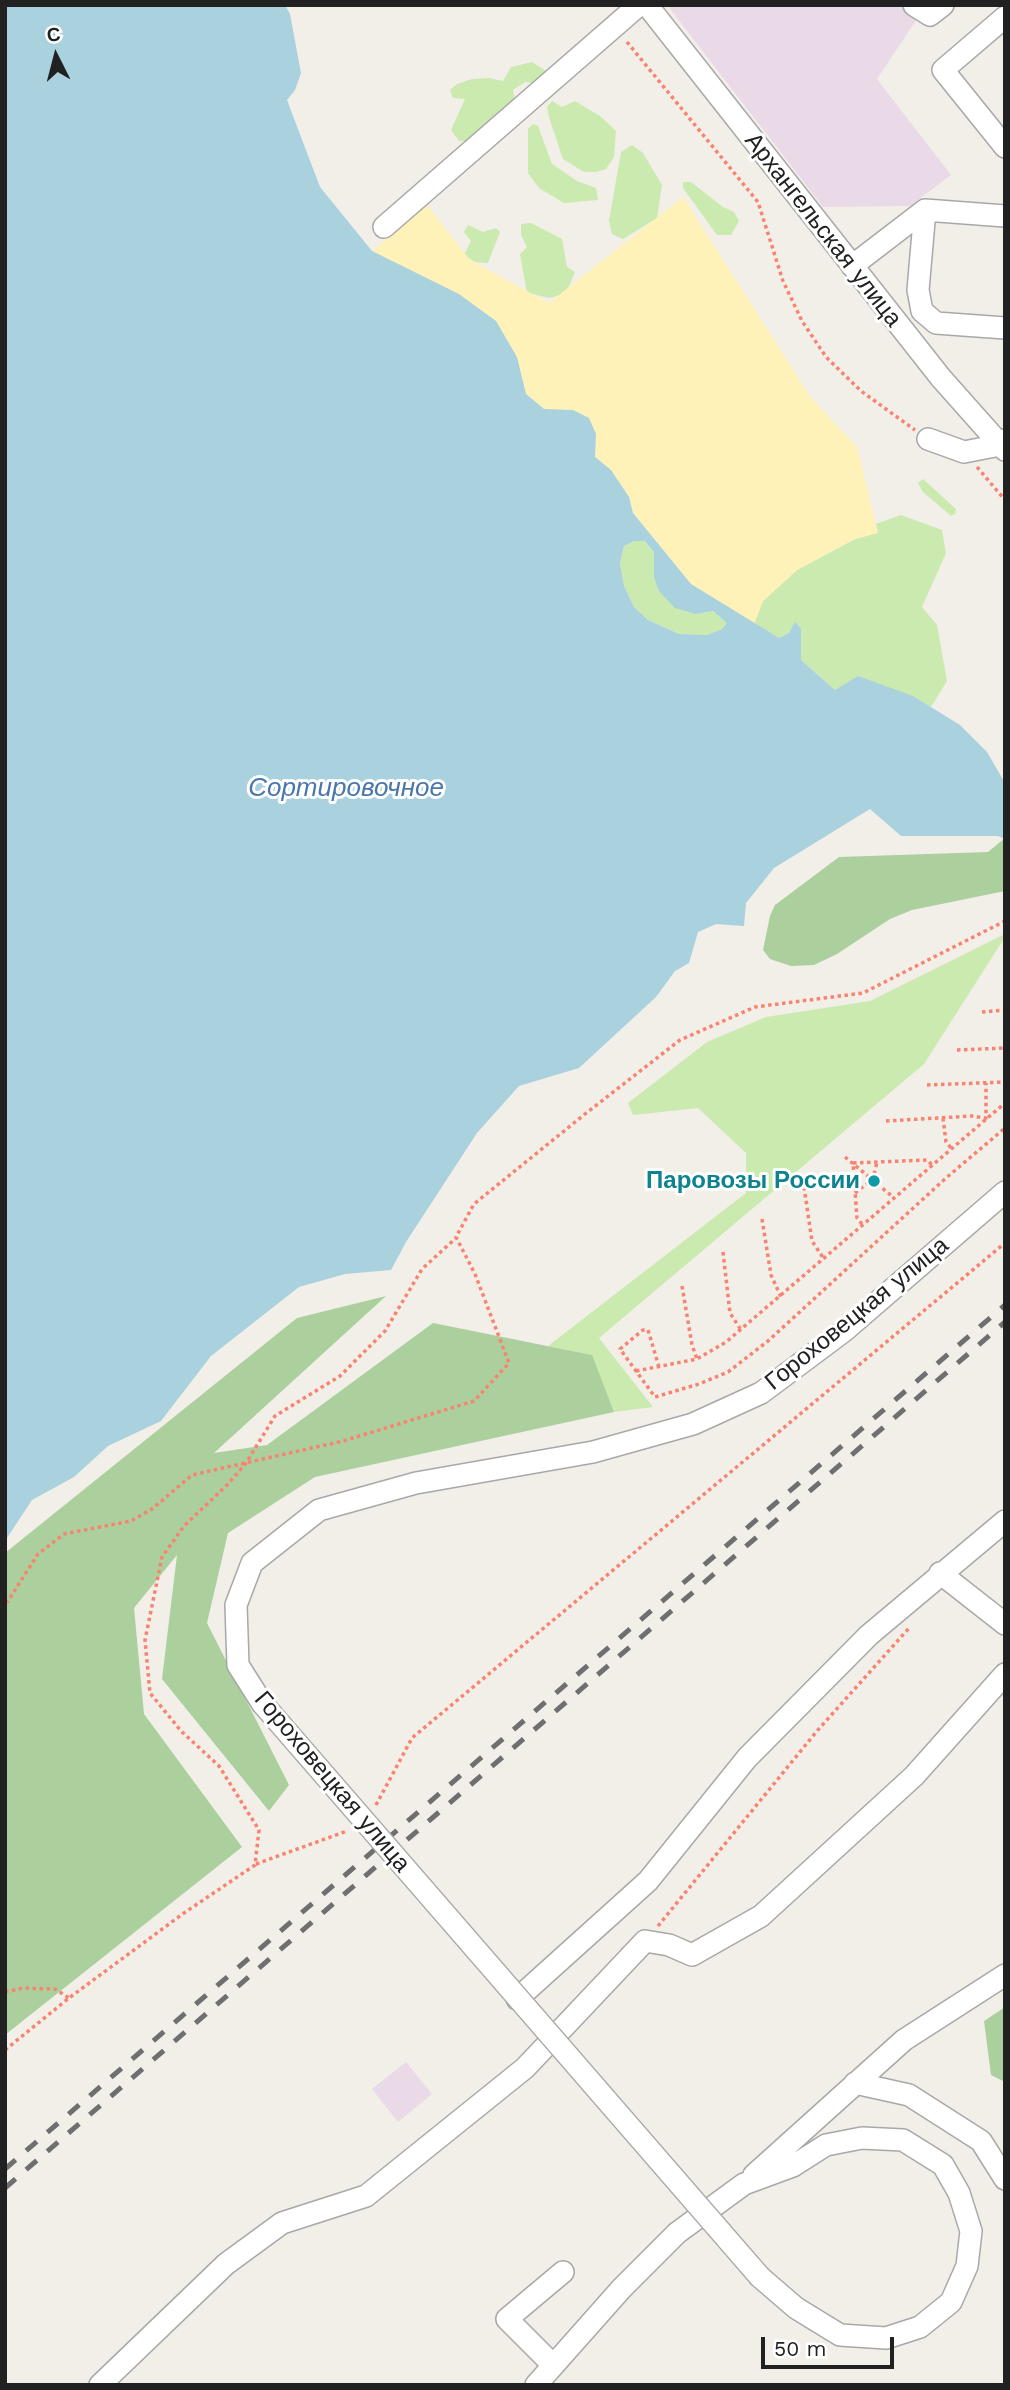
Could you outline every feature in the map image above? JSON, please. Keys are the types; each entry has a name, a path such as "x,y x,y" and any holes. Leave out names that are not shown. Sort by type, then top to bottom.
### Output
{"street":[{"path":"384,227 639,5"},
{"name":"Архангельская улица","path":"647,5 941,378 1003,445"},
{"path":"914,5 930,15 943,5"},
{"path":"1005,17 943,70 1005,147"},
{"path":"925,210 918,290 922,311 936,323 1005,328"},
{"path":"852,266 925,210 1005,216"},
{"path":"928,439 964,452 1003,445"},
{"name":"Гороховецкая улица","path":"744,2183 793,2166 826,2145 862,2138 903,2140 943,2165 959,2193 971,2231 968,2266 951,2302 920,2327 886,2338 840,2335 796,2308 760,2277 262,1703 238,1665 236,1605 252,1563 318,1510 416,1483 593,1452 693,1424 761,1393 844,1331 1005,1192"},
{"path":"517,1999 648,1881 747,1758 869,1635 1005,1521"},
{"path":"940,1573 1005,1624"},
{"path":"100,2385 226,2264 282,2223 366,2196 526,2068 646,1941 670,1945 692,1955 761,1916 914,1776 1005,1674"},
{"path":"536,2385 622,2288 677,2232 744,2183 904,2040 1005,1975"},
{"path":"855,2083 909,2095 981,2141 1005,2179"},
{"path":"553,2365 508,2319 564,2272"}],"path":[{"path":"614,27 758,202 783,281 802,321 826,357 861,391 928,439"},
{"path":"964,452 1005,500"},
{"path":"255,1865 259,1830 219,1766 181,1731 150,1693 145,1640 162,1557 184,1526 228,1485 246,1463 275,1416 340,1376 385,1331 422,1269 456,1237 474,1204 680,1041 755,1007 863,993 1005,921"},
{"path":"982,1012 1005,1010"},
{"path":"957,1049 1005,1048"},
{"path":"927,1085 1005,1082"},
{"path":"986,1083 986,1118"},
{"path":"636,1371 697,1359 713,1351 781,1297 893,1197 1005,1103"},
{"path":"943,1118 946,1142 951,1148"},
{"path":"886,1121 986,1118"},
{"path":"659,1367 648,1330 643,1330 620,1349 655,1397 728,1372 768,1341 946,1178 1005,1128"},
{"path":"845,1157 893,1197"},
{"path":"853,1163 927,1160 932,1165"},
{"path":"855,1193 873,1179 877,1162"},
{"path":"853,1163 858,1218 862,1224"},
{"path":"804,1187 812,1241 824,1259"},
{"path":"762,1219 771,1275 781,1297"},
{"path":"5,1602 38,1553 64,1534 131,1521 152,1509 192,1475 343,1441 474,1401 509,1363 475,1274 456,1237"},
{"path":"371,1810 378,1802 412,1738 1005,1243"},
{"path":"723,1252 730,1313 741,1329"},
{"path":"682,1286 691,1345 697,1359"},
{"path":"646,1941 817,1731 907,1632 914,1620"},
{"path":"5,2050 69,1998 184,1913 255,1865 337,1837 357,1826"},
{"path":"5,1992 23,1988 55,1989 69,1998"}],"shaded area":[{"path":"669,5 906,5 917,19 877,79 951,175 910,206 823,207"},
{"path":"406,2062 432,2094 398,2122 372,2089"}],"green space":[{"path":"532,62 546,71 548,77 532,83 525,82 513,90 516,104 471,141 459,141 451,130 465,99 453,98 450,90 457,84 472,79 503,81 511,67"},
{"path":"552,101 562,107 575,101 600,116 616,131 614,157 606,169 584,172 563,159 547,107"},
{"path":"533,124 538,126 552,164 577,181 596,188 598,200 564,203 539,188 528,173 528,129"},
{"path":"632,145 643,153 662,185 657,218 623,239 612,234 609,221 621,152"},
{"path":"683,182 691,182 723,207 734,212 739,221 731,235 717,235 683,188"},
{"path":"531,223 562,239 567,267 575,272 566,293 550,298 527,293 520,254 527,247 521,235 521,224"},
{"path":"468,225 483,232 496,228 500,232 488,263 475,262 464,255 471,241 464,232"},
{"path":"923,479 956,509 955,514 951,516 923,492 918,483"},
{"path":"901,515 942,530 946,553 922,607 937,625 947,681 931,707 913,696 835,690 801,660 801,628 795,623 789,633 779,638 754,624 763,601 797,570 855,539 877,533 876,524"},
{"path":"634,541 645,541 654,552 654,577 696,614 713,611 728,623 722,629 707,635 679,634 648,620 634,607 624,586 620,563 624,546"},
{"path":"1005,838 1005,891 912,910 890,919 837,954 814,965 791,966 770,959 763,950 775,905 839,857 988,852"},
{"path":"1005,934 924,1064 599,1338 653,1407 614,1412 591,1355 548,1346 746,1193 746,1153 698,1108 633,1115 628,1103 707,1042 766,1017 870,1001"},
{"path":"386,1296 214,1453 267,1445 433,1323 592,1355 614,1412 315,1477 228,1533 207,1623 289,1785 269,1811 162,1679 177,1555 134,1608 144,1714 242,1847 5,2035 5,1553 297,1318"},
{"path":"1005,2007 1005,2082 991,2075 984,2021"}],"sand":[{"path":"683,197 811,398 857,447 878,533 855,539 797,570 763,601 754,624 691,584 633,513 629,497 611,470 595,457 596,434 555,410 543,409 526,394 517,357 372,251 427,205 470,260 549,303"}],"water":[{"name":"Сортировочное","path":"5,5 285,5 290,14 301,73 295,90 287,100 320,187 372,251 459,294 496,321 517,357 526,394 544,409 573,410 589,418 596,434 595,457 611,470 629,497 633,513 691,584 779,638 789,633 795,622 801,628 801,660 835,690 858,676 913,696 960,725 987,752 1005,783 1005,839 998,836 901,836 870,809 774,868 746,903 744,926 716,924 698,932 689,963 675,971 656,997 579,1068 519,1086 477,1133 406,1242 391,1270 345,1274 299,1287 211,1356 161,1421 108,1446 74,1477 32,1500 5,1541","holes":["634,541 645,541 654,552 654,577 659,591 675,608 696,614 713,611 727,623 722,629 707,635 679,634 648,620 634,607 624,586 620,563 624,546"]}],"railway":[{"path":"5,2169 1005,1305"},
{"path":"5,2188 1005,1322"}],"place":[{"name":"Паровозы России","path":"874,1181"}]}
